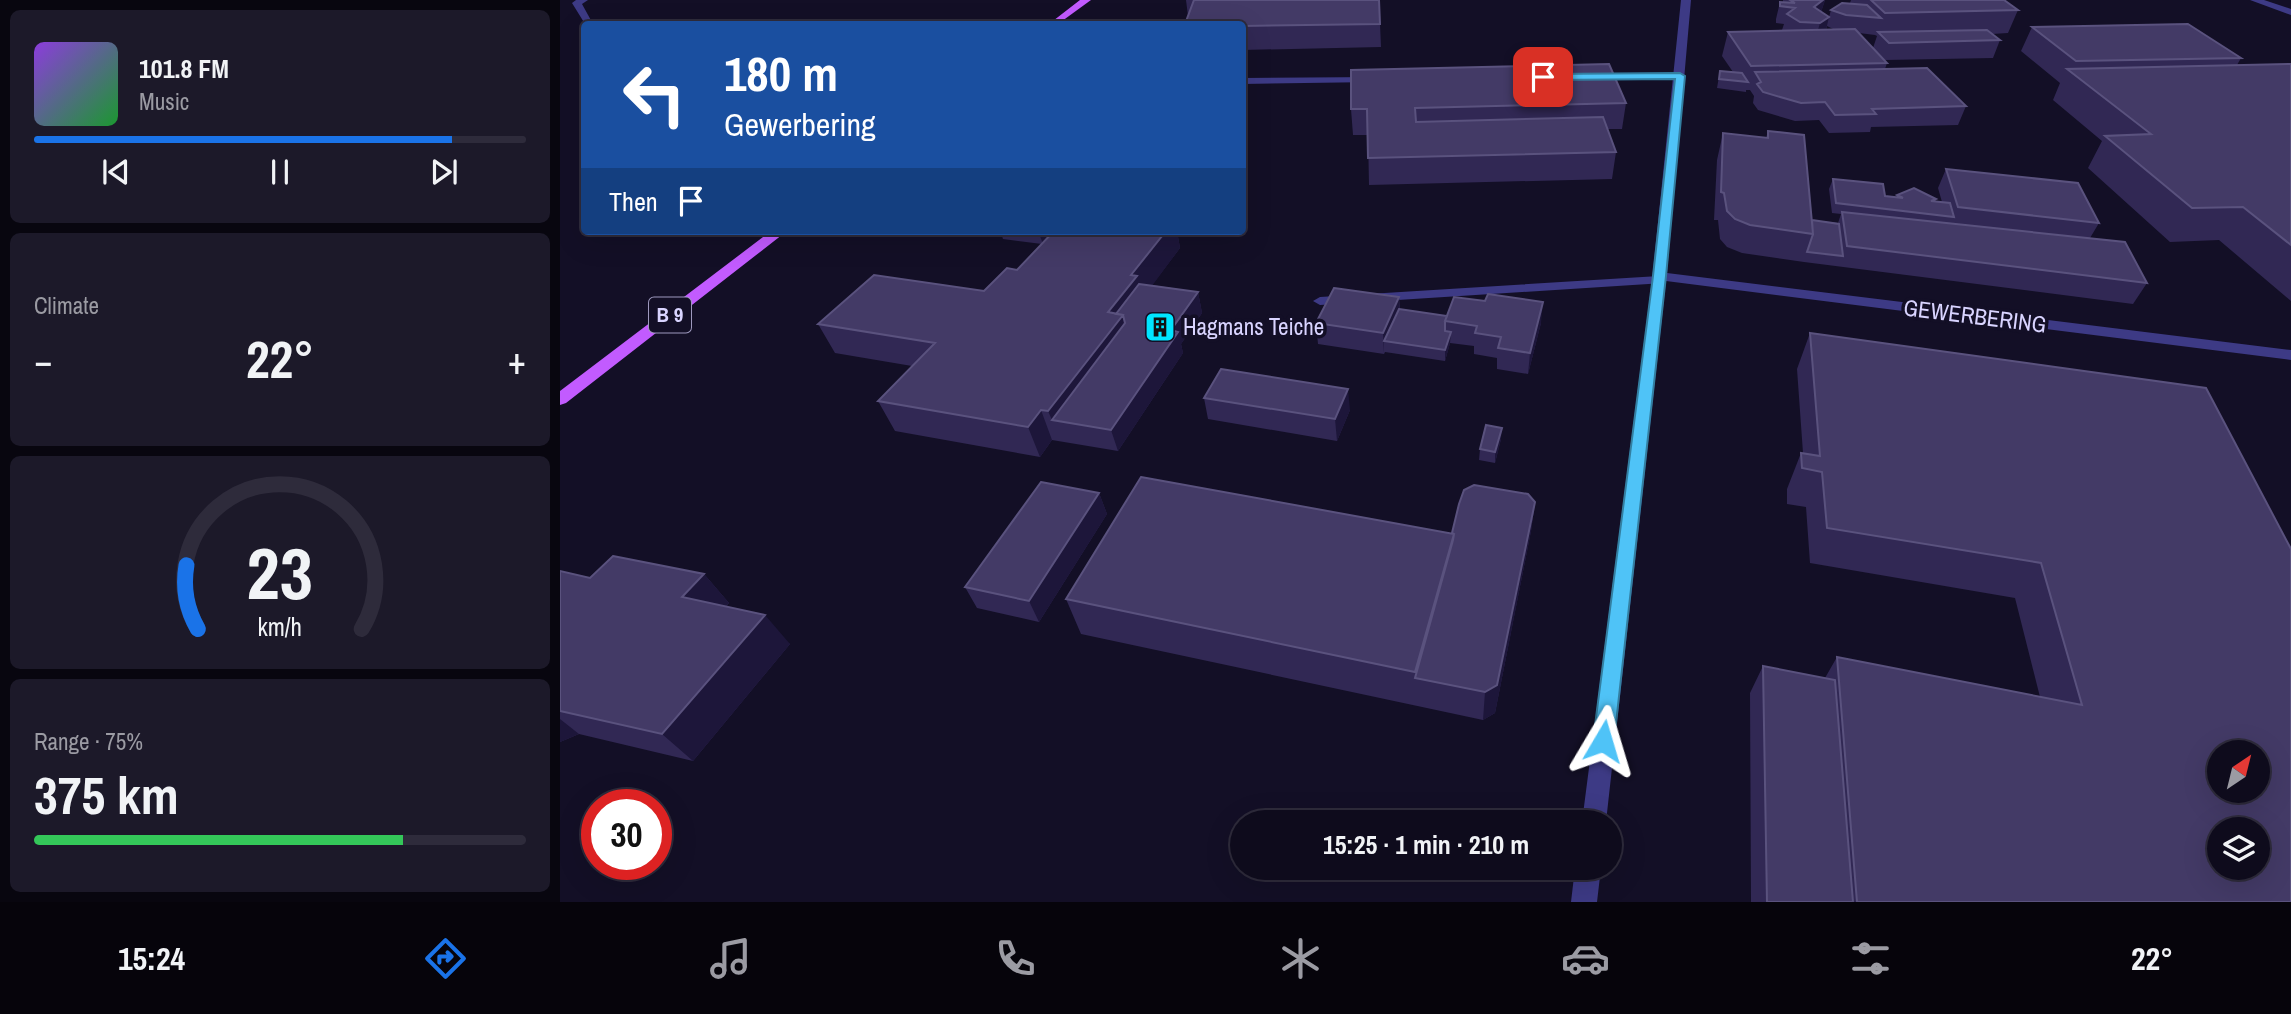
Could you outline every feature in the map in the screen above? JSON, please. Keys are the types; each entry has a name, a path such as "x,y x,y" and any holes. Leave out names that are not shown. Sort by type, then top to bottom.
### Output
{"main road":[{"path":"1057,21 1086,0"},
{"name":"B 9","path":"560,399 775,235"}],"street":[{"path":"583,0 577,3 587,21"},
{"path":"1595,810 1659,278 1686,0"},
{"path":"2255,0 2291,12"},
{"path":"1584,77 1680,76"},
{"path":"1246,80 1393,79"},
{"name":"GEWERBERING","path":"1320,301 1659,278 2291,355"},
{"path":"1584,902 1587,880"}],"building":[{"path":"1194,0 1379,0 1380,24 1246,26 1246,21 1186,21"},
{"path":"1790,0 1823,0 1814,7 1829,17 1820,23 1800,22 1787,14 1795,8 1780,6 1780,2 1795,3"},
{"path":"1871,0 2004,0 2018,10 1885,13"},
{"path":"1842,3 1867,5 1881,18 1846,15 1831,10"},
{"path":"2188,24 2241,58 2076,61 2032,27"},
{"path":"1855,29 1887,63 1751,66 1728,32"},
{"path":"1987,30 2000,40 1889,43 1878,32"},
{"path":"1609,64 1626,103 1415,108 1416,122 1603,117 1616,152 1368,158 1367,109 1351,109 1351,70"},
{"path":"2291,64 2291,245 2243,207 2192,208 2105,136 2151,134 2067,69"},
{"path":"1927,68 1966,106 1872,109 1876,114 1835,115 1825,102 1801,103 1763,92 1757,84 1761,82 1755,72"},
{"path":"1720,71 1742,73 1748,82 1719,79"},
{"path":"1768,131 1804,135 1813,234 1750,225 1735,219 1727,211 1724,193 1721,192 1723,133 1768,138"},
{"path":"1946,169 2078,183 2099,223 1958,207"},
{"path":"1833,179 1883,184 1885,196 1903,198 1897,195 1914,188 1936,199 1931,201 1950,203 1954,217 1836,203"},
{"path":"1842,212 2125,242 2147,283 1847,246"},
{"path":"1812,220 1839,224 1843,256 1807,252 1813,234"},
{"path":"1050,235 1163,235 1131,275 1137,276 1108,312 1123,315 1048,411 1041,410 1028,427 878,401 935,343 818,324 874,275 984,291 1007,268 1017,270"},
{"path":"1139,284 1198,292 1171,330 1178,332 1111,430 1052,420 1125,323 1123,315 1116,314"},
{"path":"1334,288 1399,297 1383,333 1316,323"},
{"path":"1488,294 1543,302 1530,353 1498,348 1501,337 1475,333 1477,326 1445,321 1454,297 1485,301"},
{"path":"1399,309 1447,316 1445,331 1451,332 1445,350 1384,341"},
{"path":"1810,333 2206,388 2291,549 2291,902 1857,902 1837,657 2082,705 2041,563 1827,528 1822,472 1802,468 1801,453 1820,456"},
{"path":"1221,369 1348,389 1335,419 1204,398"},
{"path":"1486,425 1502,428 1495,452 1480,449"},
{"path":"1141,477 1454,534 1415,672 1066,599"},
{"path":"1041,482 1099,493 1029,601 965,587"},
{"path":"1474,485 1528,494 1535,502 1497,685 1485,692 1415,678 1453,540 1452,533 1459,504 1464,490"},
{"path":"613,556 704,574 682,597 765,615 662,734 560,711 560,571 590,578"},
{"path":"1763,666 1835,680 1853,902 1767,902"}],"place":[{"name":"Hagmans Teiche","path":"1160,327"}],"route":[{"path":"1543,77 1680,76 1659,276 1603,741"}]}
